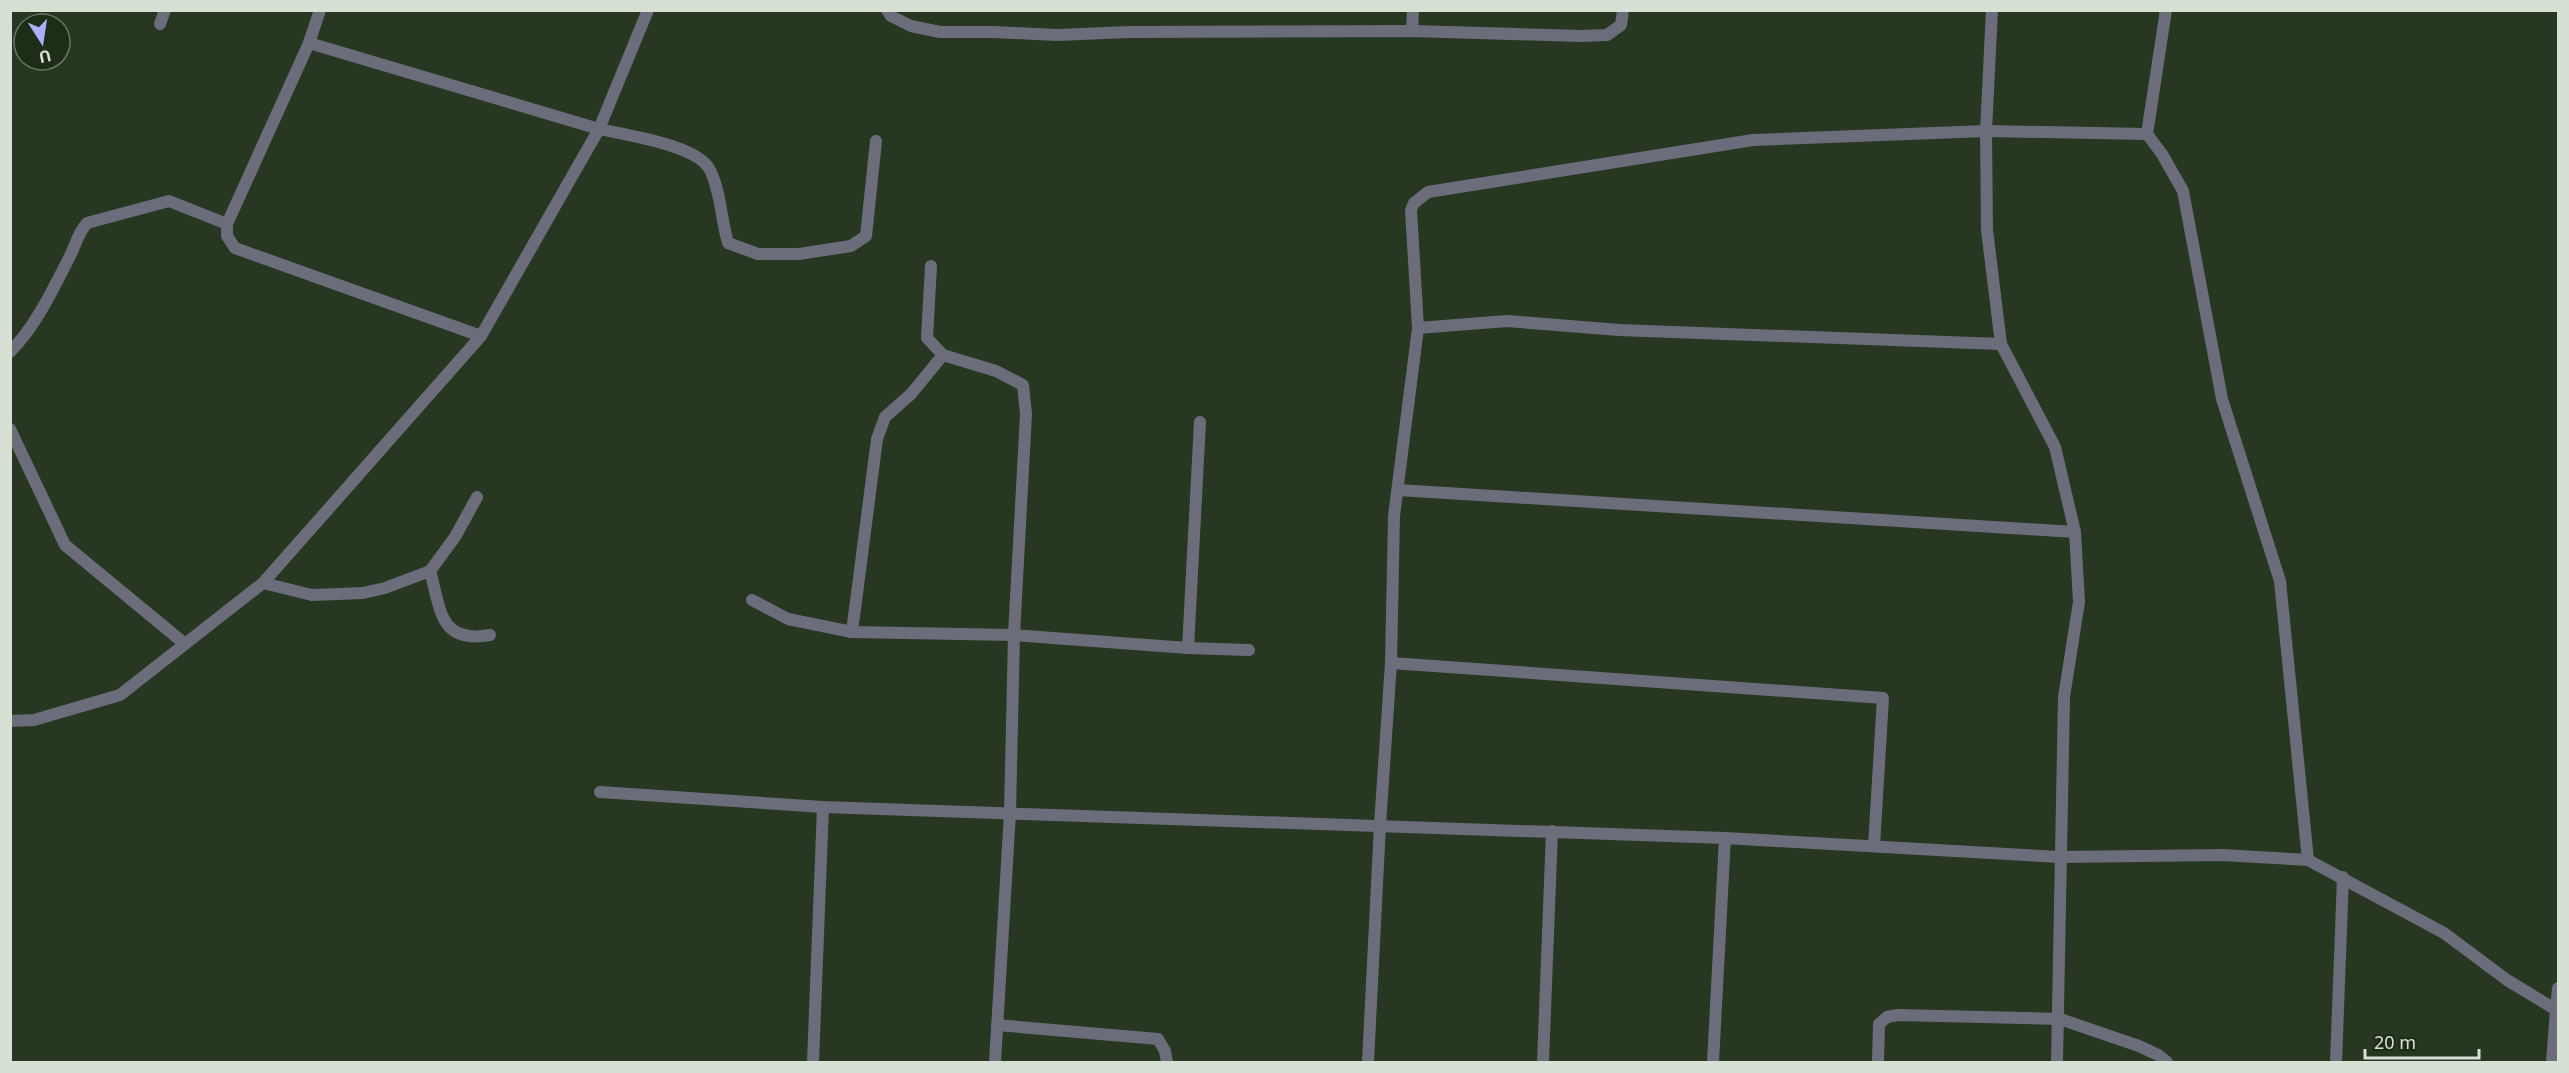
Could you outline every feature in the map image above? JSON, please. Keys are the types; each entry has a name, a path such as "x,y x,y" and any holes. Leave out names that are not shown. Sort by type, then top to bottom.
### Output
{"street":[{"path":"160,24 165,10"},
{"path":"320,10 309,43 227,224 227,236 235,248 481,336"},
{"path":"10,721 34,720 120,695 263,583 481,336 599,129 648,10"},
{"path":"887,10 891,16 911,26 940,32 1058,35 1129,32 1412,31 1581,36 1607,35 1621,25 1623,10"},
{"path":"1412,31 1413,10"},
{"path":"1992,10 1986,131 1987,230 2001,344 2055,447 2075,532 2079,602 2064,697 2060,857 2060,1020 2057,1062"},
{"path":"2166,10 2147,134 2162,154 2183,191 2222,399 2280,581 2308,860"},
{"path":"309,43 599,129 647,139 699,157 710,169 728,243 758,254 799,254 851,246 866,236 876,141"},
{"path":"1368,1062 1391,663 1394,516 1418,328 1412,210 1414,203 1428,192 1753,140 1986,131 2147,134"},
{"path":"10,352 23,339 87,223 169,201 227,224"},
{"path":"931,266 927,338 943,355 996,371 1023,385 1026,414 1014,635 1010,813 995,1062"},
{"path":"1418,328 1507,321 1619,330 2001,344"},
{"path":"852,632 877,439 885,417 911,394 943,355"},
{"path":"1188,648 1200,422"},
{"path":"10,429 65,545 184,644"},
{"path":"1398,490 2075,532"},
{"path":"263,583 312,595 363,593 385,588 430,571 455,537 477,497"},
{"path":"430,571 448,627 456,634 475,638 490,635"},
{"path":"752,600 788,619 852,632 1014,635 1188,648 1249,650"},
{"path":"1391,663 1883,699 1874,846"},
{"path":"600,792 823,807 1552,831 1725,838 2060,857 2222,855 2308,860 2444,933 2507,980 2557,1010"},
{"path":"813,1062 823,807"},
{"path":"1543,1062 1552,831"},
{"path":"1713,1062 1725,838"},
{"path":"2336,1062 2343,877"},
{"path":"2552,1062 2559,988"},
{"path":"1878,1062 1880,1024 1887,1017 1898,1015 2060,1020 2139,1046 2158,1054 2167,1062"},
{"path":"997,1025 1158,1039 1166,1051 1167,1062"}]}
